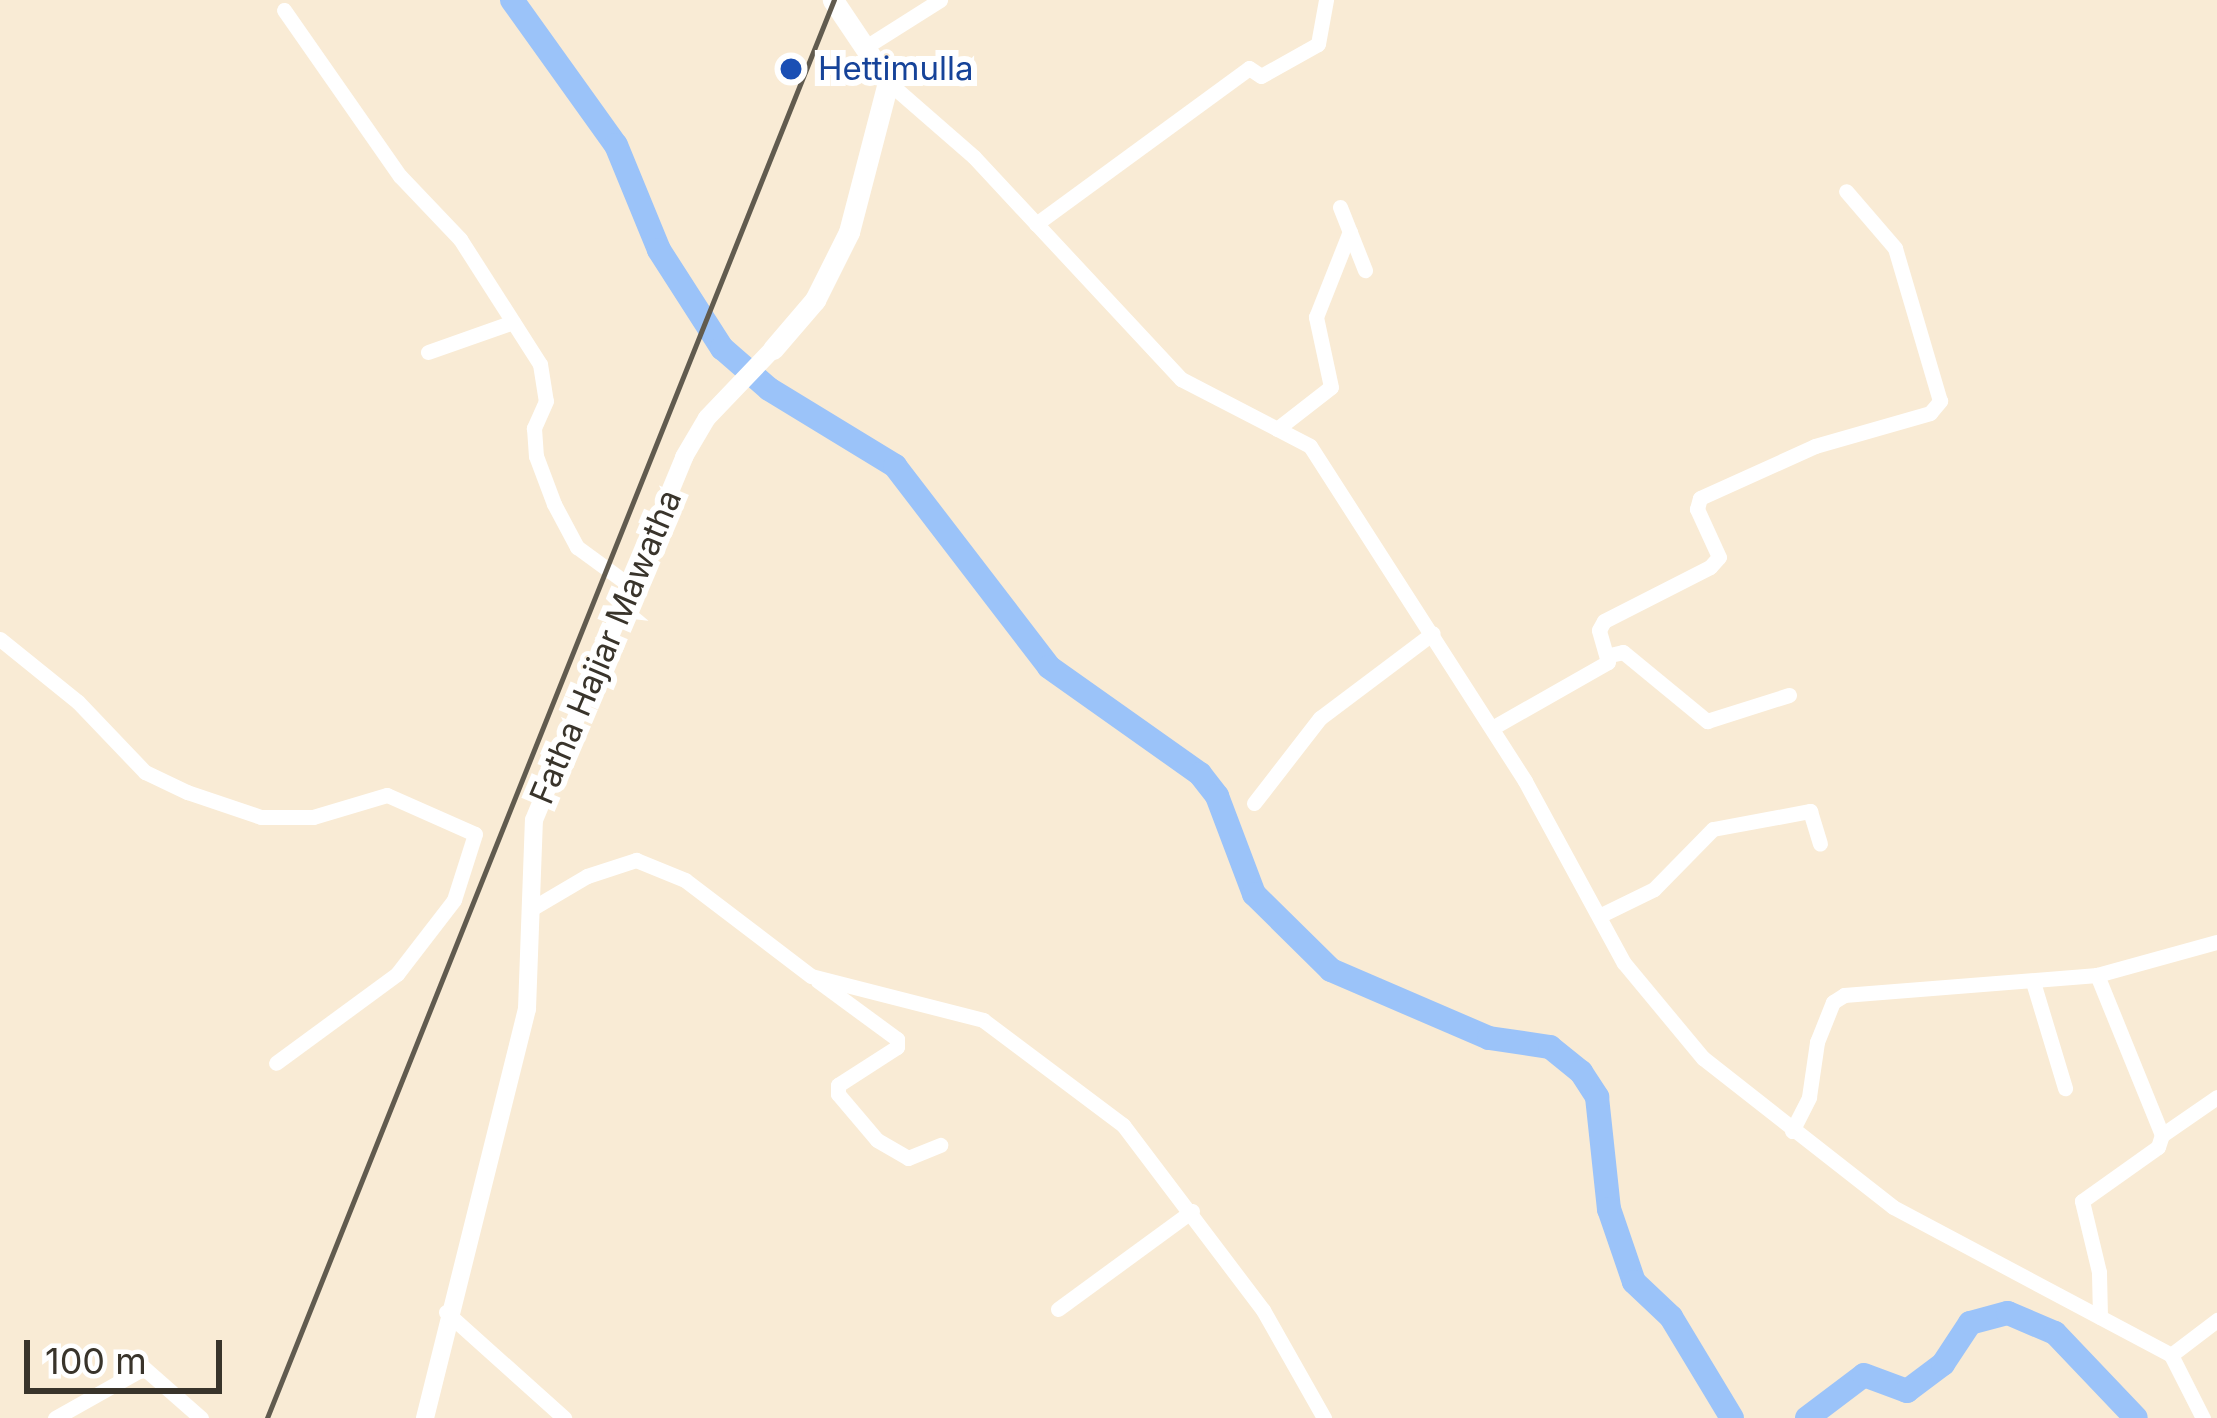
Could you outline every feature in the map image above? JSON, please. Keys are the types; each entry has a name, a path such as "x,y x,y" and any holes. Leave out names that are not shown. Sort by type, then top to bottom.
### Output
{"main road":[{"path":"773,349 815,300 849,232 888,82 833,0"}],"street":[{"path":"864,48 940,0"},
{"path":"1036,224 1250,68 1261,76 1318,44 1326,0"},
{"path":"284,10 540,364 546,400 534,428 536,456 554,504 577,547 629,585"},
{"path":"888,82 1036,224 1181,379 1310,446 1492,728 1624,963 1703,1058 1893,1207 2171,1355 2203,1418"},
{"path":"1610,655 1598,630 1604,622 1719,557 1697,509 1700,498 1815,446 1930,413 1940,401 1895,248 1846,191"},
{"path":"1340,207 1365,270"},
{"path":"1277,429 1331,387 1316,317 1350,231"},
{"path":"428,352 513,322"},
{"name":"Fatha Hajiar Mawatha","path":"425,1418 446,1312 527,1009 534,820 684,458 773,349"},
{"path":"1254,803 1320,718 1433,633"},
{"path":"0,639 78,701 146,772 187,792 261,818 313,818 387,795 475,834 454,900 397,974 276,1063"},
{"path":"1492,728 1610,655 1623,652 1707,721 1789,695"},
{"path":"1599,916 1654,889 1713,829 1810,811 1820,843"},
{"path":"531,908 587,876 636,860 685,880 897,1039 897,1047 838,1085 838,1094 877,1140 908,1158 941,1145"},
{"path":"1792,1131 1833,1002 1855,990 2033,982 2097,974 2217,943"},
{"path":"2097,974 2162,1136"},
{"path":"811,976 982,1020 1123,1125 1263,1310 1324,1418"},
{"path":"2033,982 2066,1088"},
{"path":"2100,1317 2099,1272 2082,1202 2217,1097"},
{"path":"1058,1309 1192,1211"},
{"path":"446,1312 564,1418"},
{"path":"2171,1355 2217,1320"},
{"path":"55,1418 144,1368 201,1418"}],"waterway":[{"path":"512,0 616,145 659,250 722,348 769,389 895,466 1049,667 1200,774 1217,796 1254,894 1331,970 1489,1038 1550,1047 1581,1072 1597,1097 1609,1209 1634,1282 1671,1317 1732,1418"},
{"path":"1807,1418 1864,1375 1907,1391 1943,1364 1970,1323 2008,1313 2055,1333 2136,1418"}],"railway":[{"path":"267,1418 834,0"}],"place":[{"name":"Hettimulla","path":"791,69"}]}
